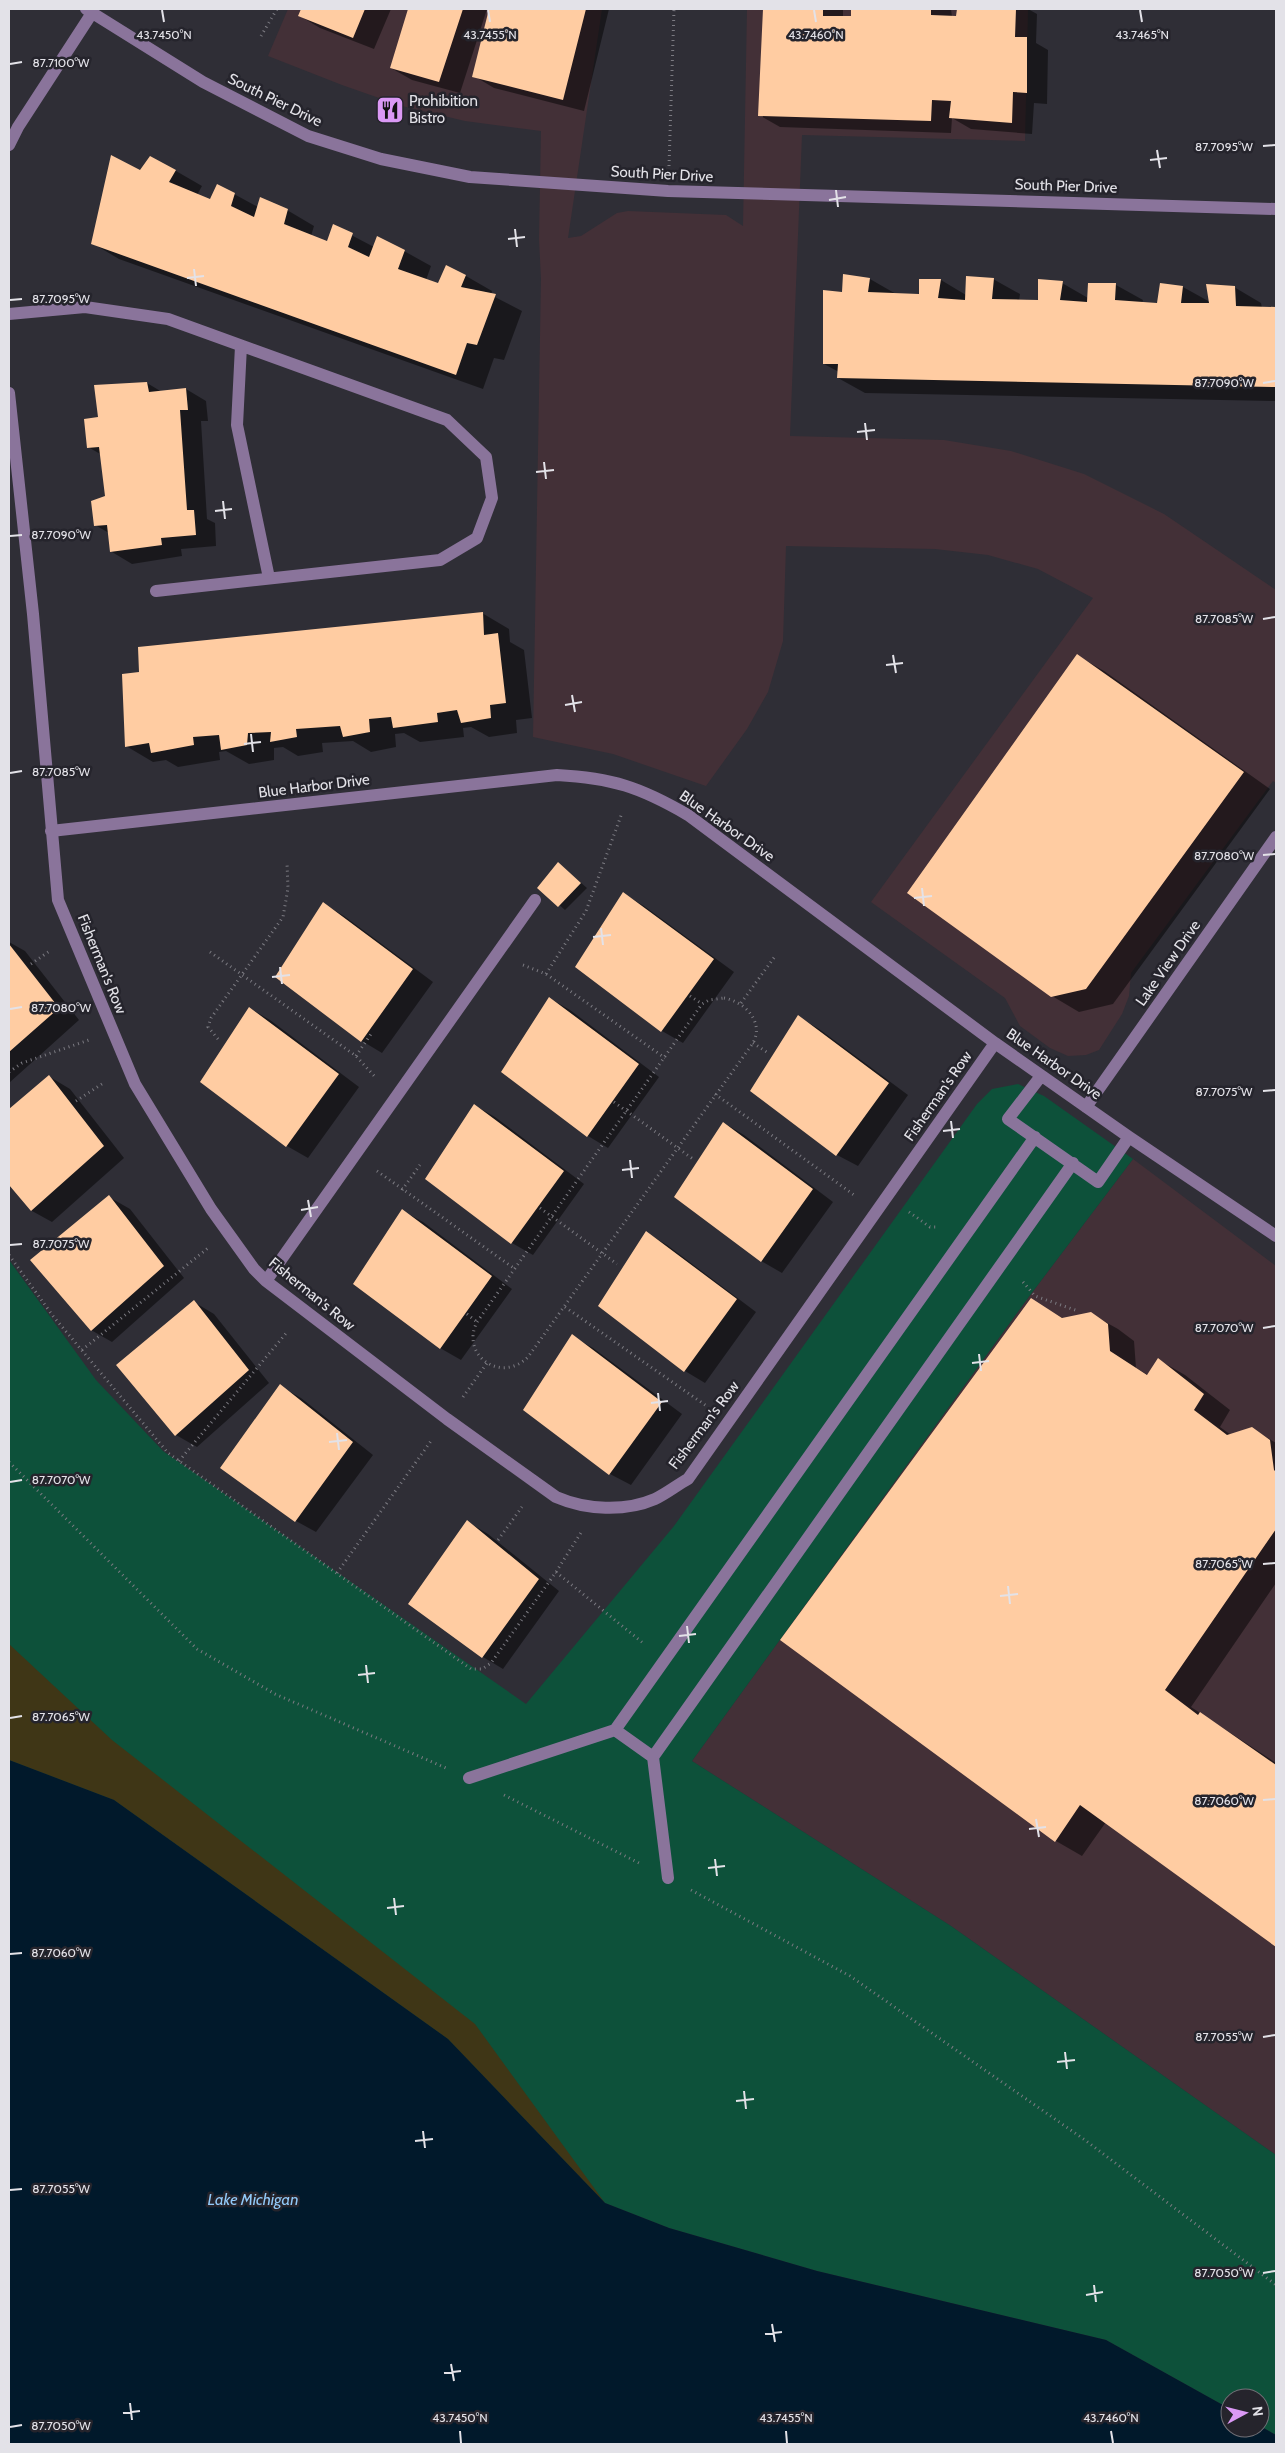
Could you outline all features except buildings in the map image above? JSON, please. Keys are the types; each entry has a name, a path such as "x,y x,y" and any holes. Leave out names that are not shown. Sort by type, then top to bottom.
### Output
{"street":[{"name":"South Pier Drive","path":"89,11 203,82 308,136 381,159 470,177 668,191 1276,209"},
{"path":"9,145 89,11"},
{"path":"9,314 85,307 168,320 448,420 486,457 492,498 477,538 440,560 156,591"},
{"path":"241,346 237,425 269,578"},
{"name":"Fisherman's Row","path":"9,393 33,614 58,900 127,1067 140,1093 210,1209 266,1281 447,1419 556,1497 574,1505 615,1508 654,1499 688,1479 995,1043"},
{"name":"Blue Harbor Drive","path":"51,831 557,774 585,776 628,786 660,799 688,815 1041,1076 1276,1236"},
{"name":"Lake View Drive","path":"1086,1106 1276,837"},
{"path":"266,1281 535,900"},
{"path":"1041,1076 1008,1119 1072,1164 1098,1182 1129,1137"},
{"path":"469,1778 616,1730 1035,1137"},
{"path":"668,1878 653,1757 1072,1164"},
{"path":"616,1730 653,1757"}],"path":[{"path":"261,36 277,9"},
{"path":"668,191 674,9"},
{"path":"628,786 620,819 586,911 546,974 665,1058"},
{"path":"218,1039 209,1030 210,1021 283,917 288,888 287,862"},
{"path":"210,952 356,1056 382,1084 398,1095"},
{"path":"741,1003 776,955"},
{"path":"690,996 702,1004"},
{"path":"724,998 741,1003 749,1010 754,1019 756,1033 753,1042 565,1307 523,1362 506,1369 487,1363 480,1357 473,1342 473,1332 477,1322 702,1004 709,1000 724,998"},
{"path":"9,1072 22,1063 113,1033"},
{"path":"356,1056 371,1034"},
{"path":"753,1042 768,1052"},
{"path":"76,1101 127,1067"},
{"path":"715,1094 858,1198"},
{"path":"614,1102 693,1159"},
{"path":"356,1155 514,1269"},
{"path":"402,1190 420,1165"},
{"path":"902,1207 930,1227 952,1225 966,1234"},
{"path":"540,1208 618,1264"},
{"path":"82,1350 228,1233"},
{"path":"9,1255 82,1350 163,1449 474,1670 489,1665 556,1572 580,1538 590,1506"},
{"path":"1001,1264 1014,1274 1035,1296 1078,1311"},
{"path":"565,1307 729,1422"},
{"path":"179,1461 305,1311"},
{"path":"467,1314 477,1322"},
{"path":"459,1402 487,1363"},
{"path":"337,1573 435,1436"},
{"path":"9,1462 198,1650 275,1694 469,1778 668,1878 850,1976 1085,2140 1276,2285"},
{"path":"498,1540 538,1485"},
{"path":"556,1572 665,1661"}],"shaded area":[{"path":"288,9 602,9 568,238 581,236 617,213 628,211 726,215 743,226 747,9 1028,9 1025,141 802,135 790,436 944,440 1011,451 1084,474 1164,514 1276,590 1276,783 1273,781 1131,973 1129,996 1122,1014 1099,1050 1086,1055 1068,1056 1050,1048 1020,1026 1005,998 871,902 1093,598 1038,569 988,555 935,549 786,546 783,641 768,692 747,729 706,786 613,754 533,737 541,279 539,239 541,131 465,121 402,106 268,56"},
{"path":"1133,1159 1276,1266 1276,2155 951,1926 692,1761 1028,1298"}],"green space":[{"path":"1018,1084 1044,1096 1133,1159 1028,1298 692,1761 951,1926 1276,2155 1276,2435 1270,2432 1270,2388 1220,2388 1220,2403 1106,2340 817,2271 669,2228 605,2203 448,2039 114,1800 9,1760 9,1260 96,1380 163,1451 526,1704 674,1526 977,1104 992,1089"}],"sand":[{"path":"9,1644 112,1740 475,2024 605,2203 448,2039 114,1800 9,1760"}],"water":[{"name":"Lake Michigan","path":"9,1760 114,1800 448,2039 605,2203 669,2228 817,2271 1106,2340 1220,2403 1220,2438 1270,2438 1270,2432 1276,2435 1276,2444 9,2444"}],"place":[{"name":"Prohibition Bistro","path":"390,110"}]}
